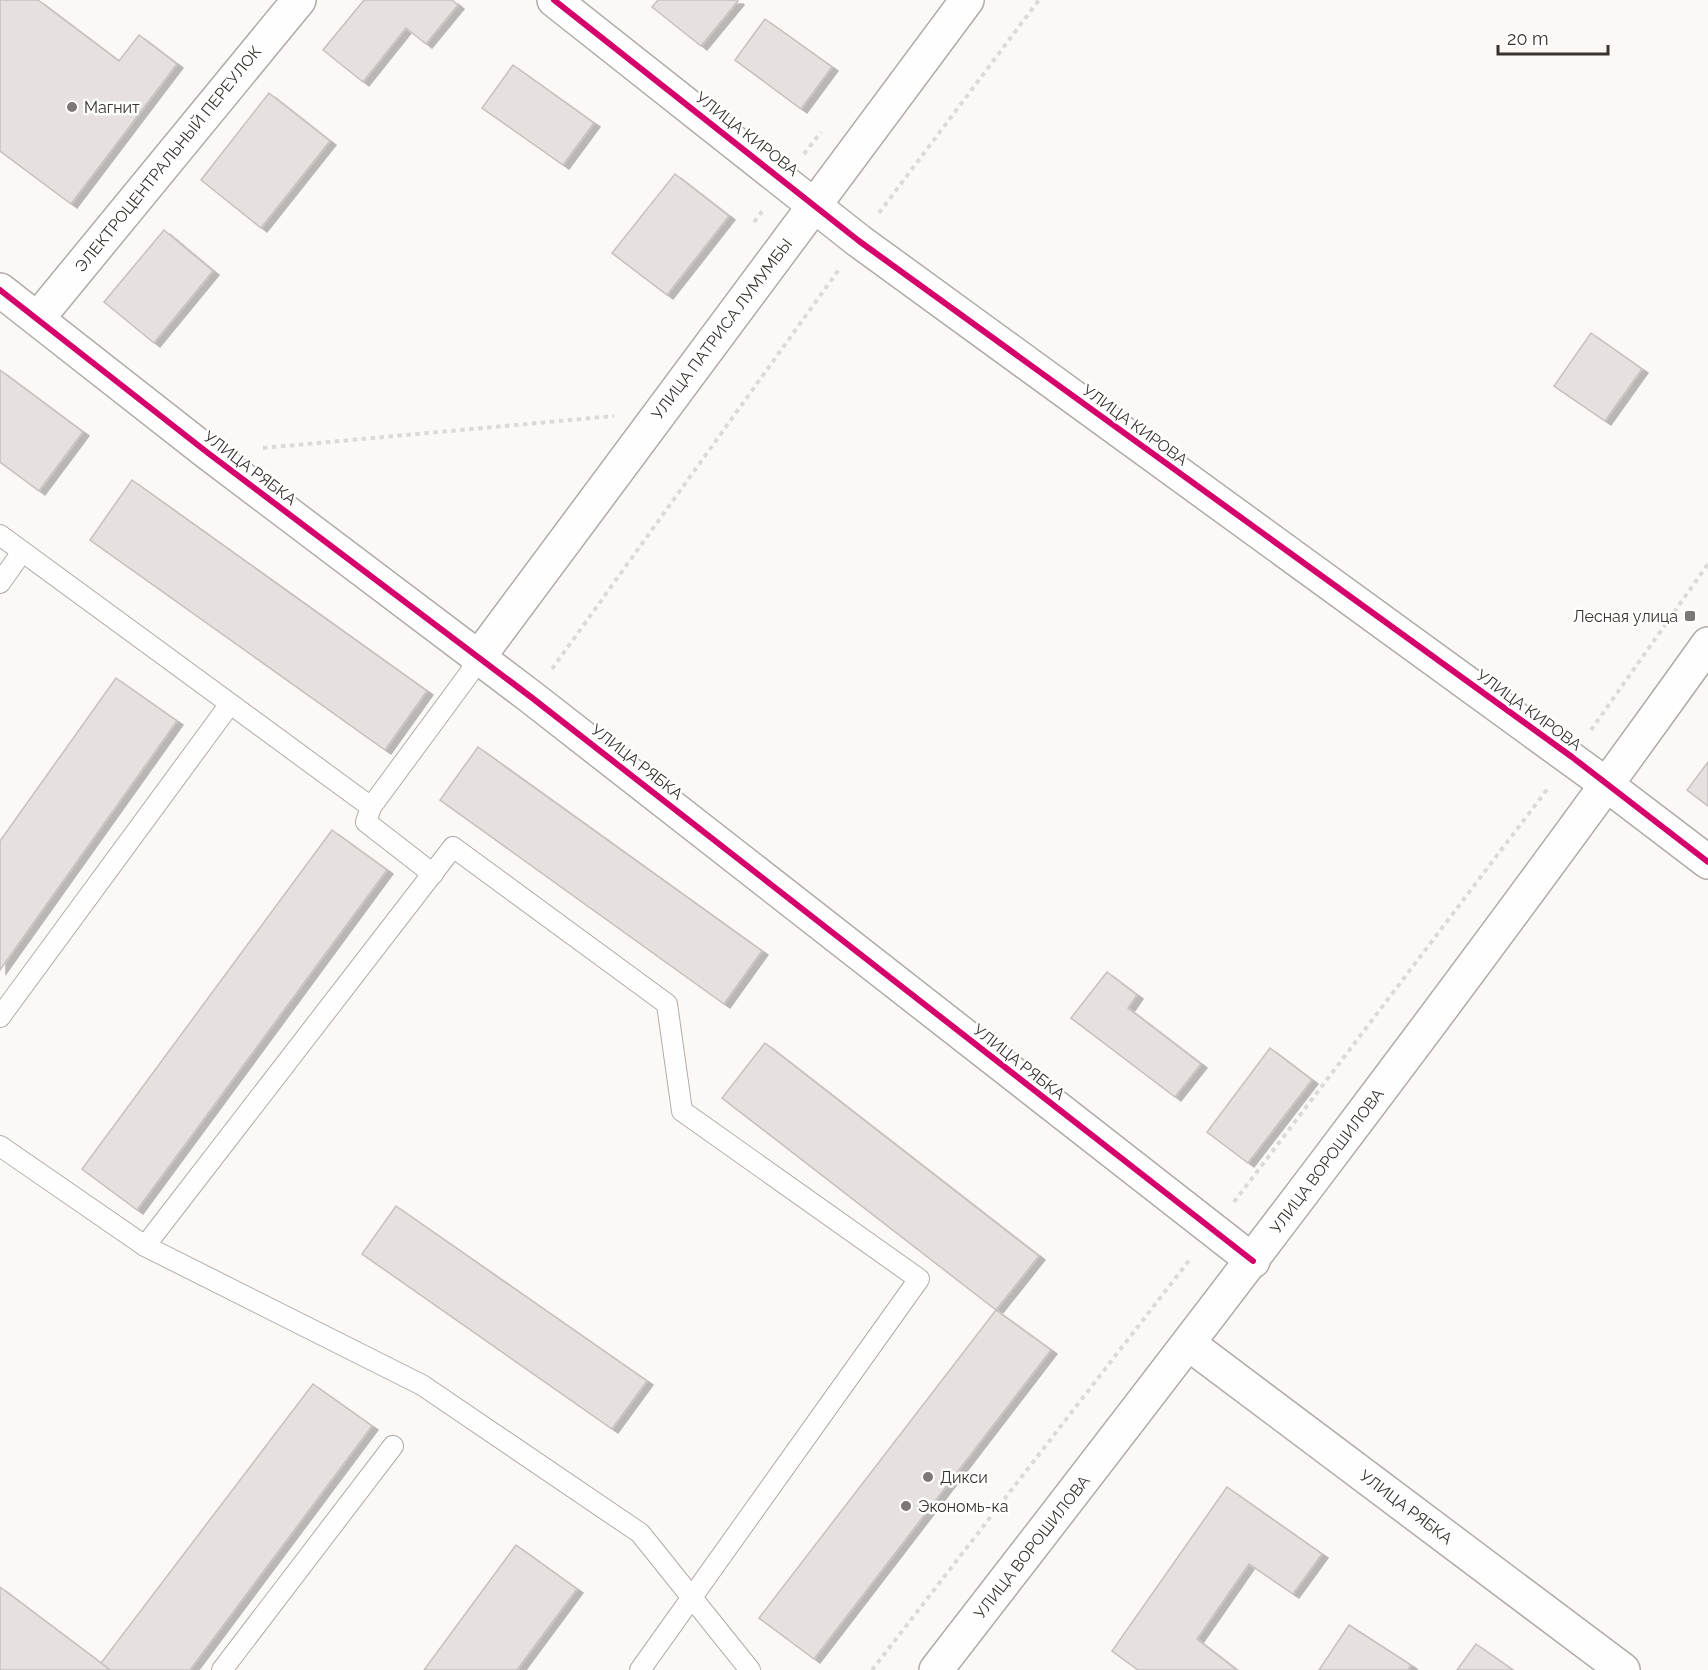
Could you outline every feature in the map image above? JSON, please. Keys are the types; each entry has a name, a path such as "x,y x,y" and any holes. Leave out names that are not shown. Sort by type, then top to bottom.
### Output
{"street":[{"name":"ЭЛЕКТРОЦЕНТРАЛЬНЫЙ ПЕРЕУЛОК","path":"38,318 299,0"},
{"name":"УЛИЦА КИРОВА","path":"554,0 785,180 859,241 1572,757 1708,862"},
{"name":"УЛИЦА ПАТРИСА ЛУМУМБЫ","path":"478,658 967,0"},
{"name":"УЛИЦА РЯБКА","path":"0,290 208,453 531,697 1253,1261"},
{"name":"УЛИЦА ВОРОШИЛОВА","path":"936,1670 1253,1261 1607,784 1708,644"},
{"name":"УЛИЦА РЯБКА","path":"1189,1344 1623,1670"}],"lane":[{"path":"0,535 371,807"},
{"path":"0,583 22,552"},
{"path":"433,874 366,822 371,807 469,674 478,658"},
{"path":"0,1017 230,704"},
{"path":"145,1246 453,847 667,1004 682,1111 919,1280 640,1670"},
{"path":"0,1146 145,1246 422,1385 640,1533 750,1670"},
{"path":"222,1670 393,1446"}],"path":[{"path":"531,697 859,241 1039,0"},
{"path":"751,227 828,123"},
{"path":"608,426 621,407"},
{"path":"208,453 615,416"},
{"path":"872,1670 1213,1230 1572,757 1708,564"}],"building":[{"name":"Магнит","path":"0,0 38,0 119,61 139,35 177,64 71,204 0,151"},
{"path":"364,0 452,0 458,5 426,44 406,28 363,82 323,50"},
{"path":"658,0 738,1 701,46 652,7"},
{"path":"765,19 832,67 801,109 735,60"},
{"path":"513,65 594,123 563,165 482,108"},
{"path":"269,93 330,141 261,228 201,180"},
{"path":"675,174 729,216 667,295 612,253"},
{"path":"164,230 213,271 154,343 104,302"},
{"path":"1591,333 1642,369 1605,421 1554,386"},
{"path":"0,370 83,432 39,491 0,462"},
{"path":"132,480 427,691 385,750 90,540"},
{"path":"116,678 177,721 0,970 0,841"},
{"path":"478,747 762,951 724,1004 440,800"},
{"path":"1708,762 1708,806 1687,790"},
{"path":"332,830 387,870 137,1210 82,1169"},
{"path":"1107,972 1137,995 1128,1008 1201,1064 1175,1097 1071,1018"},
{"path":"765,1043 1039,1256 996,1310 722,1098"},
{"path":"1270,1048 1312,1080 1248,1163 1207,1132"},
{"path":"396,1206 647,1381 612,1429 362,1254"},
{"path":"996,1310 1051,1350 814,1659 759,1618"},
{"path":"313,1384 372,1426 190,1670 110,1670 101,1663"},
{"path":"1227,1487 1322,1554 1293,1594 1249,1564 1197,1639 1237,1670 1138,1670 1112,1651"},
{"path":"516,1545 577,1589 517,1670 424,1670"},
{"path":"0,1587 101,1663 110,1670 0,1670"},
{"path":"1349,1625 1411,1665 1408,1670 1319,1670"},
{"path":"1476,1644 1513,1670 1457,1670"}],"cycle path":[{"path":"554,0 859,241 1572,757 1708,862"},
{"path":"0,290 208,453 531,697 1253,1261"}],"place":[{"name":"Магнит","path":"72,107"},
{"name":"Лесная улица","path":"1690,616"},
{"name":"Дикси","path":"928,1477"},
{"name":"Экономь-ка","path":"906,1506"}]}
